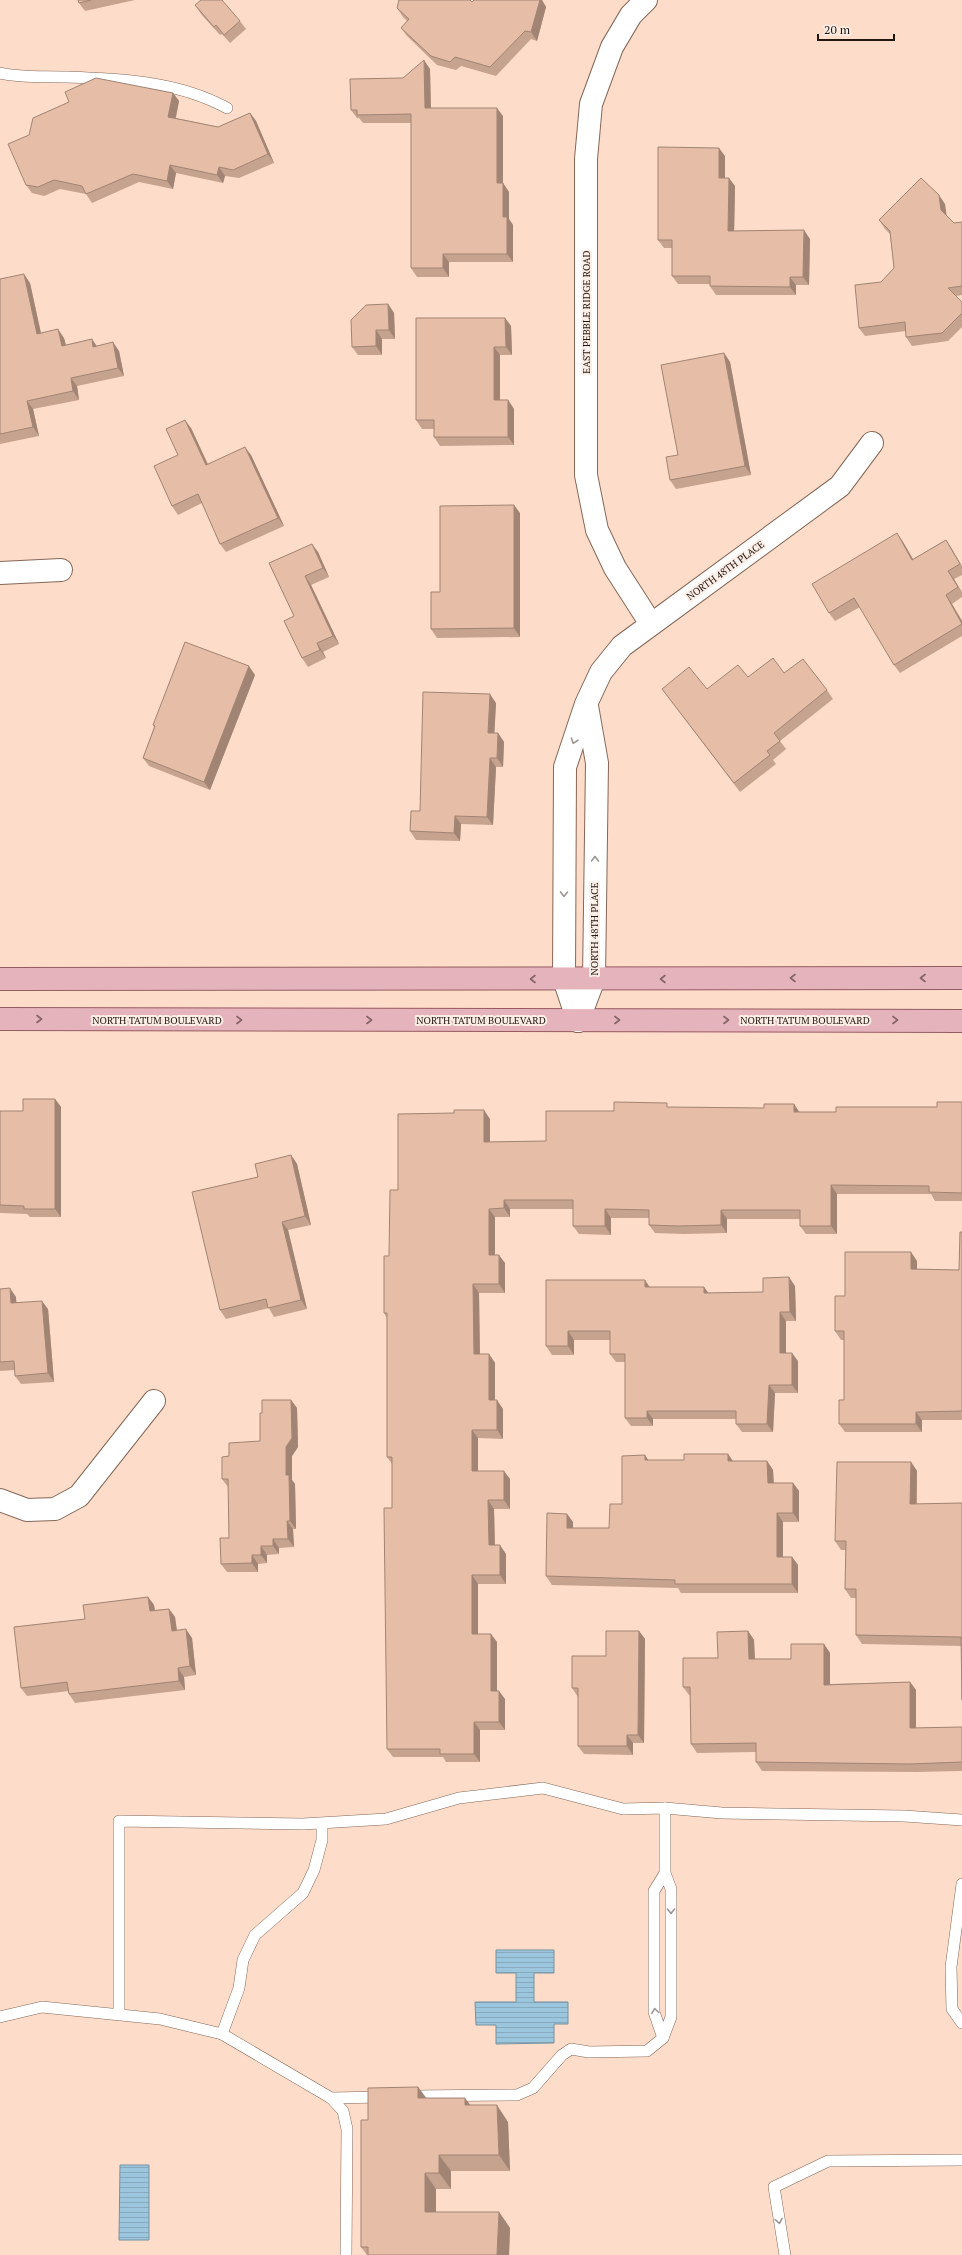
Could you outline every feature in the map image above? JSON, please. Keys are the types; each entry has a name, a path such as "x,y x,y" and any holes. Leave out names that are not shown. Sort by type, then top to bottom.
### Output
{"main road":[{"path":"0,979 962,978"},
{"name":"NORTH TATUM BOULEVARD","path":"0,1019 962,1021"}],"street":[{"name":"EAST PEBBLE RIDGE ROAD","path":"646,0 632,15 612,47 591,104 586,159 586,475 597,530 615,568 651,624"},
{"name":"NORTH 48TH PLACE","path":"578,1021 564,979 565,767 586,704 601,672 622,646 840,486 872,443"},
{"path":"0,573 61,570"},
{"name":"NORTH 48TH PLACE","path":"578,1021 594,979 597,763 586,704"},
{"path":"0,1500 27,1510 55,1509 79,1496 154,1402"}],"lane":[{"path":"0,73 14,76 99,78 160,84 209,98 227,108"},
{"path":"119,2014 119,1821 322,1824 386,1819 459,1798 543,1788 623,1809 665,1808 722,1813 904,1816 962,1820"},
{"path":"331,2098 517,2095 533,2088 562,2055 571,2049 589,2052 647,2052 663,2038 671,2017 671,1889 665,1873 665,1808"},
{"path":"222,2034 239,1988 243,1960 255,1935 302,1893 314,1870 322,1840 322,1824"},
{"path":"663,2038 654,2012 654,1891 665,1873"},
{"path":"962,1884 951,1967 952,2009 962,2023"},
{"path":"0,2017 42,2007 160,2019 222,2034 331,2098 343,2111 347,2129 346,2255"},
{"path":"784,2255 774,2188 828,2161 962,2160"}],"water":[{"path":"496,1950 554,1950 554,1973 534,1973 534,2002 568,2002 568,2024 554,2024 554,2043 496,2044 496,2025 476,2025 475,2002 516,2002 516,1973 496,1973"},
{"path":"120,2165 149,2165 149,2240 119,2240"}],"building":[{"path":"78,0 91,0 79,3"},
{"path":"201,0 222,0 240,21 224,35 216,25 214,27 195,5"},
{"path":"399,0 470,0 472,2 474,0 540,0 531,32 525,31 490,67 455,57 450,62 431,56 401,28 409,19 397,8"},
{"path":"424,60 425,108 497,108 497,183 503,183 503,217 507,217 507,254 443,254 443,268 411,268 411,114 357,115 357,110 351,110 350,79 403,78"},
{"path":"96,78 173,93 168,117 218,127 250,113 268,154 233,170 219,167 217,175 170,165 167,181 133,174 86,194 82,186 54,180 38,187 26,185 8,144 29,135 33,118 69,102 65,92"},
{"path":"658,147 719,148 719,178 729,178 728,231 804,230 803,277 790,277 790,287 710,286 710,276 672,276 672,240 658,240"},
{"path":"921,178 939,195 941,210 954,223 962,222 962,286 948,288 962,302 962,313 942,333 906,337 905,322 859,328 855,285 881,282 894,268 890,231 879,220"},
{"path":"24,274 37,334 58,329 62,346 92,339 93,347 113,342 118,368 71,378 73,391 27,401 33,427 0,434 0,279"},
{"path":"388,304 389,330 376,330 376,346 352,347 351,320 366,305"},
{"path":"416,318 505,318 506,347 494,347 494,400 508,400 508,437 434,437 434,420 416,420"},
{"path":"724,353 745,466 670,480 666,457 678,455 661,365"},
{"path":"185,420 206,465 245,447 278,518 220,544 198,494 172,506 154,466 178,455 166,429"},
{"path":"514,505 514,628 431,629 431,592 440,592 440,506"},
{"path":"897,533 912,560 946,540 960,564 948,571 958,587 946,595 962,624 894,665 854,598 829,613 812,584"},
{"path":"312,544 323,568 305,576 333,636 317,643 320,650 302,658 284,621 294,616 269,563"},
{"path":"185,642 249,666 204,782 143,758 155,726 153,725"},
{"path":"773,658 784,673 803,659 827,690 774,733 780,741 767,751 770,755 734,783 662,689 689,667 707,689 738,665 748,677"},
{"path":"423,692 490,694 488,733 498,733 497,758 490,758 487,817 455,816 454,833 410,831 411,811 420,811"},
{"path":"23,1099 55,1099 55,1209 24,1209 24,1206 0,1205 0,1111 23,1111"},
{"path":"614,1102 667,1103 667,1107 764,1108 764,1104 794,1104 794,1112 836,1112 836,1107 937,1107 937,1102 962,1102 962,1193 929,1192 929,1186 831,1185 831,1226 800,1226 800,1210 721,1210 721,1225 678,1226 649,1225 649,1210 605,1209 605,1226 573,1226 573,1200 504,1200 504,1208 489,1209 489,1255 499,1255 499,1284 473,1284 474,1354 489,1354 489,1400 497,1400 497,1430 472,1430 472,1471 504,1471 504,1500 488,1500 489,1545 500,1545 500,1575 472,1575 472,1634 491,1634 491,1691 499,1691 499,1722 474,1722 474,1754 440,1754 440,1749 387,1749 384,1508 392,1508 392,1457 387,1457 387,1313 384,1313 384,1256 389,1256 390,1190 398,1190 398,1114 454,1113 454,1110 484,1110 484,1142 546,1141 546,1111 614,1111"},
{"path":"291,1155 305,1216 282,1222 301,1300 268,1308 266,1299 220,1310 192,1192 258,1177 255,1164"},
{"path":"960,1232 962,1232 962,1411 916,1412 916,1424 839,1424 839,1400 844,1400 844,1331 835,1331 835,1296 845,1296 845,1252 911,1252 911,1269 959,1270"},
{"path":"789,1277 790,1312 780,1312 780,1353 792,1353 792,1385 769,1385 767,1424 736,1424 736,1411 647,1411 647,1418 625,1418 625,1354 610,1354 610,1331 568,1331 568,1346 546,1346 546,1280 645,1280 645,1287 704,1287 704,1293 763,1292 763,1278"},
{"path":"10,1288 11,1303 42,1301 48,1373 15,1376 14,1361 0,1362 0,1289"},
{"path":"262,1400 291,1400 292,1438 286,1447 286,1475 289,1475 290,1521 287,1521 288,1539 273,1539 273,1546 261,1546 261,1555 252,1555 252,1563 221,1564 220,1538 229,1538 228,1479 222,1479 222,1457 229,1456 229,1443 260,1441 260,1413 262,1413"},
{"path":"684,1454 728,1454 728,1461 767,1461 768,1483 793,1483 793,1513 777,1513 777,1557 792,1557 792,1584 675,1584 675,1580 546,1576 547,1513 567,1514 567,1528 609,1528 610,1504 622,1504 622,1456 645,1455 645,1460 684,1460"},
{"path":"837,1462 911,1462 910,1504 962,1503 962,1700 961,1637 856,1635 856,1589 845,1589 846,1541 835,1541"},
{"path":"148,1597 150,1611 169,1609 172,1631 186,1629 190,1666 178,1668 179,1681 69,1694 67,1682 21,1688 14,1627 85,1619 83,1605"},
{"path":"606,1631 639,1631 638,1735 627,1735 627,1746 578,1746 578,1688 572,1688 572,1656 606,1656"},
{"path":"748,1631 749,1659 791,1659 791,1644 824,1644 824,1685 910,1682 910,1728 962,1727 962,1762 910,1764 756,1762 756,1743 691,1744 690,1687 683,1687 683,1658 718,1658 717,1632"},
{"path":"418,2087 418,2098 465,2098 465,2105 497,2105 499,2155 439,2155 439,2173 425,2173 425,2212 499,2212 497,2255 368,2255 368,2247 361,2247 361,2120 368,2120 368,2088"}]}
